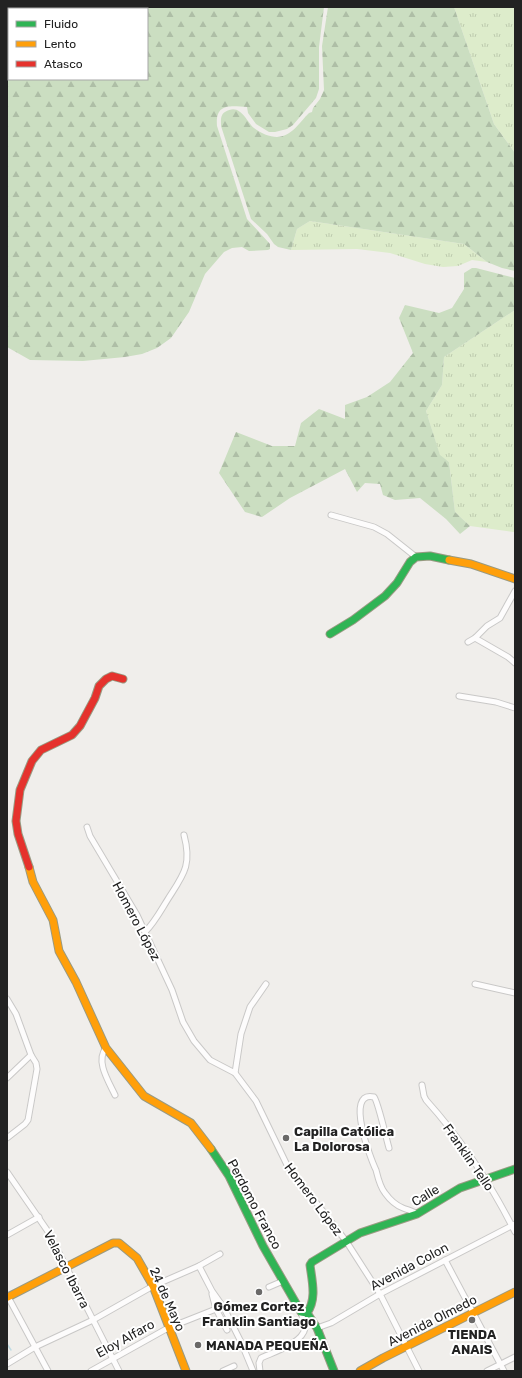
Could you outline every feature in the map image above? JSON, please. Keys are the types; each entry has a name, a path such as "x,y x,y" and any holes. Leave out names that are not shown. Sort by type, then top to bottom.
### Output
{"street":[{"path":"331,515 374,528 387,534 416,557"},
{"path":"330,634 353,620 385,596 410,562 416,557 430,556 471,564 515,579"},
{"path":"468,642 475,638 487,626 500,618 515,592"},
{"path":"475,638 508,657 515,663"},
{"name":"Perdomo Franco","path":"123,679 112,676 106,679 99,686 95,698 80,726 72,735 41,750 32,761 20,790 16,822 18,834 26,855 33,882 53,920 59,951 76,982 106,1048 144,1096 191,1122 217,1157 229,1176 263,1246 283,1281 317,1328 334,1371"},
{"path":"458,696 496,702 515,708"},
{"name":"Homero López","path":"87,827 90,836 137,915 172,990 183,1022 194,1041 210,1060 235,1073 256,1102 287,1165 346,1240 380,1294 420,1371"},
{"path":"145,932 155,920 180,881 187,861 188,852 184,835"},
{"path":"235,1073 241,1034 250,1007 266,984"},
{"path":"475,984 515,993"},
{"path":"7,999 16,1014 36,1063 37,1069 28,1120 7,1138"},
{"path":"106,1048 103,1052 102,1061 115,1095"},
{"path":"7,1078 32,1055"},
{"name":"Franklin Tello","path":"422,1085 426,1100 445,1122 487,1180 513,1225 515,1232"},
{"path":"389,1148 383,1129 377,1100 374,1096 368,1096 364,1098 362,1102 360,1114 361,1123 365,1143 384,1192 395,1205 417,1214"},
{"name":"Calle","path":"346,1240 360,1233 417,1214 460,1188 487,1180 515,1169"},
{"name":"Velasco Ibarra","path":"7,1172 39,1216 49,1233 119,1371"},
{"path":"7,1235 39,1216"},
{"name":"Avenida Colon","path":"317,1328 331,1323 380,1294 513,1225"},
{"path":"260,1371 259,1363 262,1358 293,1343 301,1336 305,1327 304,1312 311,1308 312,1296 310,1265 312,1262 346,1240"},
{"name":"24 de Mayo","path":"66,1266 113,1243 119,1242 137,1258 153,1286 168,1328 186,1371"},
{"path":"7,1364 35,1347 93,1320 153,1286 199,1266 220,1254"},
{"path":"445,1260 504,1371"},
{"path":"48,1371 7,1296 66,1266"},
{"path":"199,1266 212,1291 224,1308 241,1342 253,1371"},
{"path":"269,1287 283,1281"},
{"path":"212,1291 216,1308 227,1330"},
{"name":"Avenida Olmedo","path":"360,1371 406,1346 515,1292"},
{"name":"Eloy Alfaro","path":"91,1371 168,1328 216,1308"},
{"path":"487,1371 515,1357"},
{"path":"223,1371 234,1366"}],"green space":[{"path":"7,7 324,7 319,47 319,89 316,98 293,125 287,129 269,132 256,124 248,113 247,107 235,106 225,108 218,113 217,126 247,219 270,244 270,249 249,251 242,247 232,248 224,252 205,274 189,312 171,338 157,348 142,354 125,357 83,361 30,360 7,347"},
{"path":"328,7 454,7 494,124 515,153 515,271 487,262 464,244 310,221 297,229 291,250 278,247 274,244 267,234 251,219 221,126 223,113 235,109 242,114 256,130 277,137 287,135 299,125 309,113 312,112 324,90 322,46"},
{"path":"454,7 515,7 515,153 494,124"},
{"path":"310,221 464,244 487,262 472,260 458,266 443,267 425,264 390,253 357,249 291,250 297,229"},
{"path":"472,268 515,278 515,310 444,357 442,385 426,411 440,455 449,462 455,512 470,526 460,534 446,519 420,498 395,500 383,495 380,484 365,483 357,492 345,469 290,498 262,517 245,512 219,473 236,432 272,446 295,446 301,423 319,409 345,419 345,405 367,397 390,382 413,353 399,318 405,305 439,313 452,308 464,289 464,273"},
{"path":"515,310 515,532 513,532 470,526 455,512 449,462 440,456 426,411 442,385 444,357"}],"waterway":[{"path":"7,1344 11,1350"}],"traffic: fast":[{"path":"330,634 353,620 385,596 397,583 410,562 416,557 430,556 449,560"},
{"path":"211,1149 229,1176 263,1246 301,1312 307,1313 317,1328 334,1371"},
{"path":"307,1313 313,1296 310,1265 312,1262 360,1233 417,1214 460,1188 515,1169"}],"traffic: slow":[{"path":"449,560 471,564 515,579"},
{"path":"29,867 33,882 53,920 59,951 76,982 106,1048 144,1096 191,1123 211,1149"},
{"path":"8,1297 113,1243 119,1243 137,1258 153,1286 186,1371"},
{"path":"360,1371 515,1292"}],"traffic: jam":[{"path":"29,867 18,834 16,821 20,790 32,761 41,750 72,735 80,726 95,698 99,686 106,679 112,676 123,679"}],"place":[{"name":"Capilla Católica La Dolorosa","path":"286,1138"},
{"name":"Gómez Cortez Franklin Santiago","path":"259,1292"},
{"name":"TIENDA ANAIS","path":"472,1320"},
{"name":"MANADA PEQUEÑA","path":"198,1345"}]}
